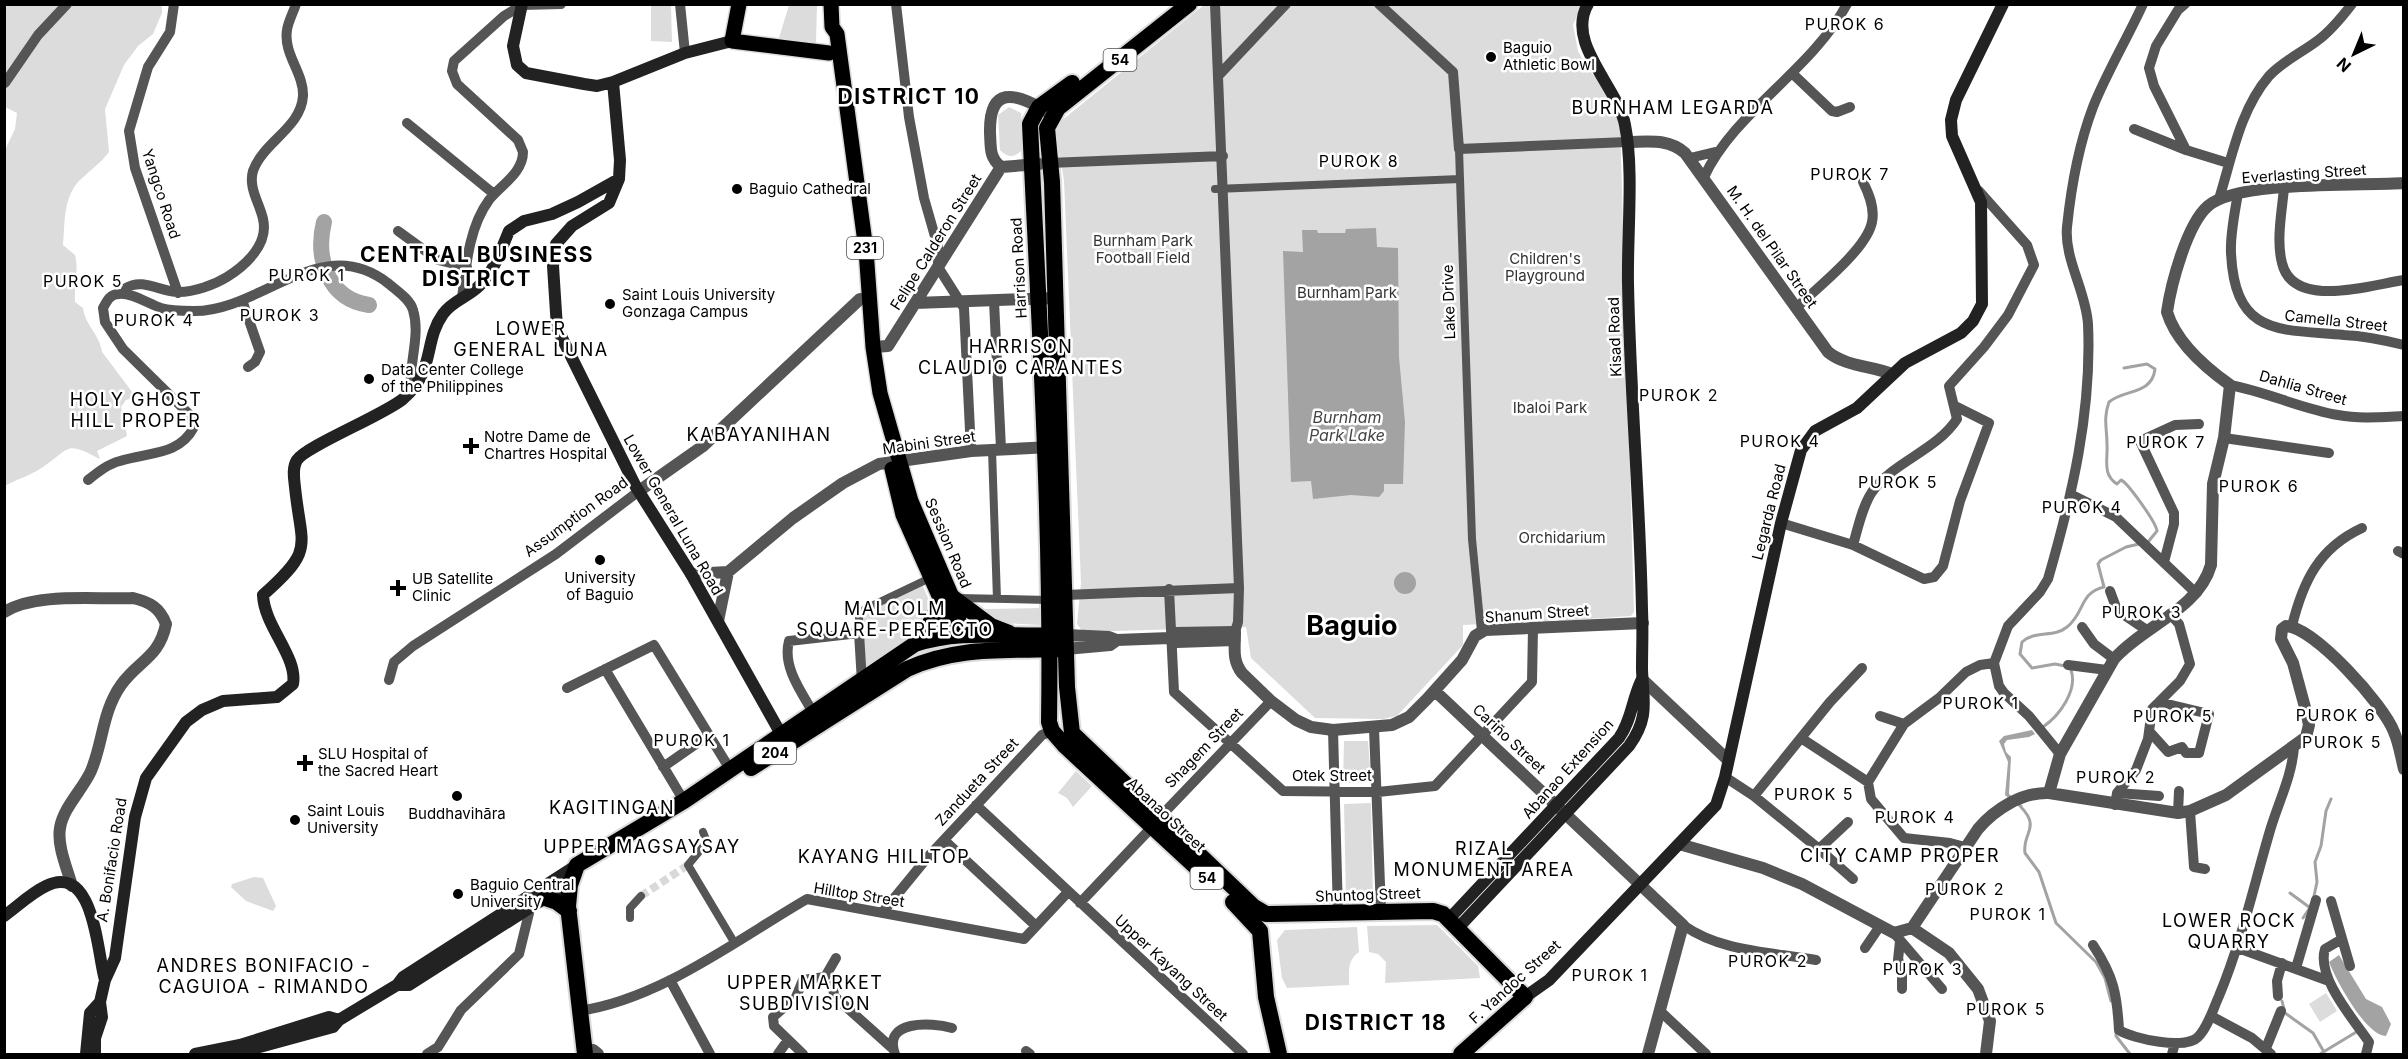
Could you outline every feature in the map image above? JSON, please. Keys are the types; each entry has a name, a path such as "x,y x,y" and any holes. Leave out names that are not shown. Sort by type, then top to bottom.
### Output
{"highway":[{"name":"54","path":"1046,111 1175,4"},
{"name":"54","path":"1046,111 1189,4"},
{"name":"Harrison Road","path":"1046,111 1049,163 1047,298 1058,642"},
{"name":"Harrison Road","path":"1046,111 1030,124 1032,165 1047,298"},
{"path":"915,644 946,598 991,626 1021,637"},
{"path":"907,669 956,634 1021,637 1058,642"},
{"path":"956,634 980,651 1058,642"},
{"name":"204","path":"568,880 915,644 956,634"},
{"name":"54","path":"1052,731 1048,722 1058,642"},
{"name":"Abanao Street","path":"1058,642 1071,733 1156,822"},
{"name":"204","path":"568,880 907,669 932,657 980,651"},
{"name":"Abanao Street","path":"1052,731 1208,871 1254,908"},
{"name":"Abanao Street","path":"1208,871 1260,931"},
{"path":"568,880 574,908 583,1011 591,1053"},
{"path":"545,898 574,908"},
{"name":"Shuntog Street","path":"1254,908 1266,914 1285,915 1433,911 1454,923 1525,997"},
{"path":"1279,1054 1266,997 1260,931 1269,921 1285,915"},
{"name":"F. Yandoc Street","path":"1461,1054 1525,997"}],"main road":[{"path":"732,41 740,4"},
{"name":"Session Road","path":"831,4 832,27 837,34 866,250 873,347 903,515 930,578 946,598"},
{"name":"Kisad Road","path":"1588,4 1582,18 1583,35 1596,66 1618,101 1627,142 1628,284 1642,623 1642,679"},
{"name":"Legarda Road","path":"1641,884 1716,805 1725,777 1781,523 1797,464 1807,440 1815,431 1857,408 1905,363 1961,333 1979,313 1982,304 1979,191 1952,136 1951,120 1956,100 2003,4"},
{"path":"522,5 513,50 521,70 584,84 597,86 613,82 685,53 732,41 829,53"},
{"name":"Session Road","path":"832,27 827,34 829,53 870,384 894,460 946,598 959,622 956,634"},
{"name":"Lower General Luna Road","path":"613,82 620,160 619,179 609,203 572,226 556,244 553,266 555,311 561,339 638,489 691,574 781,735"},
{"name":"A. Bonifacio Road","path":"95,1054 95,1038 102,1017 100,1002 105,980 116,958 125,873 135,817 146,778 186,722 202,710 223,701 277,697 293,684 294,673 265,612 263,594 294,565 303,547 294,478 296,462 308,451 386,411 411,392 422,378 443,314 486,278 515,225 552,214 619,179"},
{"name":"Abanao Extension","path":"1454,923 1619,748 1628,724 1634,695 1642,679"},
{"path":"234,1054 333,1027 339,1020 397,986 409,985 530,909 568,880"},
{"path":"397,986 403,977 568,880"},
{"path":"4,916 47,885 64,882 72,886 83,897 93,919 105,980"},
{"name":"F. Yandoc Street","path":"1525,997 1549,980 1641,884"},
{"name":"A. Bonifacio Road","path":"86,1054 90,1013 100,1002"},
{"path":"195,1054 240,1045 329,1017 339,1020"}],"street":[{"path":"5,82 38,35 67,4"},
{"name":"Yangco Road","path":"174,4 171,32 148,67 129,131 135,168 178,293"},
{"path":"126,294 126,288 136,284 178,293 215,283 226,278 245,262 261,242 265,231 253,189 253,172 268,148 297,116 302,104 301,83 286,39 296,4"},
{"path":"462,298 477,221 494,194 521,164 522,146 460,87 454,80 452,66 462,51 504,16 522,5 561,4"},
{"path":"680,4 685,53"},
{"path":"896,4 909,117 924,198 938,246 938,267 963,302 971,451"},
{"path":"1058,642 1109,637 1117,640 1170,638 1177,642 1235,636 1239,622 1223,156 1215,4"},
{"path":"1219,75 1287,4"},
{"name":"Lake Drive","path":"1379,4 1453,72 1460,149 1472,539 1481,631"},
{"path":"1704,177 1715,152 1792,74 1832,28 1847,4"},
{"path":"2060,754 1999,686 1994,663 2008,626 2040,592 2048,579 2072,495 2082,431 2088,325 2086,303 2067,243 2070,200 2093,108 2143,4"},
{"path":"2185,4 2178,10 2156,46 2149,68 2161,101 2186,150"},
{"path":"2219,199 2228,163 2251,103 2264,84 2292,57 2325,35 2352,4"},
{"path":"1792,74 1832,111 1837,112 1850,107"},
{"path":"1001,167 991,156 992,108 999,100 1009,97 1022,98 1046,111"},
{"path":"407,123 494,194"},
{"path":"2134,129 2186,150 2228,163"},
{"path":"1460,149 1627,142"},
{"name":"M. H. del Pilar Street","path":"1627,142 1669,143 1690,158 1828,352 1837,360 1872,366 1892,374"},
{"path":"1690,158 1715,152"},
{"path":"1049,163 1223,156"},
{"name":"Felipe Calderon Street","path":"873,347 888,346 1001,167 1049,163"},
{"path":"1223,188 1460,180"},
{"path":"1796,308 1843,266 1868,233 1873,214 1870,196 1863,182"},
{"name":"Everlasting Street","path":"2230,385 2215,375 2193,352 2177,333 2167,312 2190,231 2200,214 2219,199 2238,193 2284,188 2403,183"},
{"path":"2284,188 2281,260 2287,276 2302,288 2326,292 2403,280"},
{"path":"1853,545 1871,494 1887,477 1944,435 1957,419 1949,391 1953,379 1996,331 2034,266 2027,245 1979,191"},
{"name":"Camella Street","path":"2238,193 2231,250 2232,266 2238,289 2256,318 2272,328 2344,335 2403,345"},
{"path":"398,231 438,260 467,267"},
{"path":"87,480 117,462 165,452 184,442 194,427 191,416 123,349 105,322 103,308 108,299 117,294 126,294 175,311 203,312 242,300 325,266 349,266 370,272 410,302 414,323 409,374 411,392"},
{"path":"915,303 1047,298"},
{"name":"Assumption Road","path":"389,680 394,662 413,646 556,554 638,489 702,446 860,299"},
{"path":"242,300 260,352 255,362 248,367"},
{"path":"994,301 998,599"},
{"path":"2049,793 2060,754 2111,664 2126,646 2196,593 2207,578 2211,565 2213,484 2224,438 2230,385"},
{"name":"Dahlia Street","path":"2230,385 2259,390 2341,416 2366,418 2403,416"},
{"path":"1781,523 1853,545 1924,579 1940,573 1960,501 1989,423 1955,406"},
{"path":"2164,562 2174,524 2174,513 2140,441 2175,425 2199,424"},
{"path":"2224,438 2329,453"},
{"name":"Mabini Street","path":"728,572 792,519 843,483 894,460 971,451 1052,447"},
{"path":"2072,495 2116,517 2196,593"},
{"path":"2292,626 2306,582 2318,562 2336,542 2362,528"},
{"path":"691,574 728,572 718,621"},
{"path":"862,682 859,616 865,609 930,578"},
{"path":"946,598 1058,597 1169,589 1239,588"},
{"name":"Otek Street","path":"1169,589 1174,692 1279,789 1378,792 1431,788 1532,682 1533,628"},
{"path":"2110,591 2117,610 2148,631"},
{"path":"4,612 15,606 40,601 134,598 148,602 156,608 166,624 159,648 135,669 115,696 102,727 98,752 90,772 60,824 59,836 72,886"},
{"path":"2116,799 2136,770 2150,732 2149,716 2159,702 2181,681 2190,664 2179,624 2170,614"},
{"name":"Shanum Street","path":"1235,636 1233,652 1236,666 1271,701 1303,724 1333,730 1374,728 1402,722 1435,691 1462,660 1475,636 1481,631 1642,623"},
{"path":"1897,937 1912,928 1965,847 1989,817 2007,804 2030,795 2049,793 2116,799 2184,812 2226,795 2294,747 2306,736 2308,725 2293,663 2281,639 2282,629 2286,626 2298,628 2338,661 2369,694 2394,732 2403,769"},
{"path":"2082,627 2111,664"},
{"path":"814,714 792,675 787,649 789,641 859,633"},
{"path":"567,688 654,645 731,771"},
{"path":"1965,847 1904,838 1871,799 1868,782 1904,724 1939,698 1966,672 1980,665 1994,663"},
{"path":"2068,665 2111,664"},
{"path":"1754,796 1830,702 1862,668"},
{"path":"605,669 684,801"},
{"path":"1642,679 1728,760"},
{"name":"Cariño Street","path":"1435,691 1683,925"},
{"name":"Shagem Street","path":"1080,903 1271,701"},
{"path":"2150,732 2168,752 2176,747 2182,747 2186,753 2199,753 2209,714 2159,702"},
{"path":"1880,716 1904,724"},
{"path":"1374,728 1381,911"},
{"path":"1333,730 1338,914"},
{"name":"Zandueta Street","path":"882,913 944,840 1041,735 1052,731"},
{"path":"663,767 709,735"},
{"path":"1801,738 1868,782"},
{"path":"2093,945 2114,980 2118,1000 2119,1030 2142,1039 2175,1043 2193,1041 2199,1036 2211,1016 2238,948 2261,861 2293,764 2294,747"},
{"path":"1725,777 1754,796 1853,879"},
{"path":"2179,791 2194,867 2205,868"},
{"path":"2116,799 2159,796"},
{"name":"Upper Kayang Street","path":"976,805 1243,1054"},
{"path":"1819,849 1848,822"},
{"path":"703,832 707,842 688,865 734,942"},
{"path":"944,840 1036,926"},
{"path":"1679,844 1763,868 1802,884 1880,926 1897,937 1942,989"},
{"name":"Hilltop Street","path":"583,1011 670,980 807,899 1024,939 1068,892"},
{"path":"630,918 630,908 641,896"},
{"path":"2296,968 2316,900"},
{"path":"2331,901 2350,966"},
{"path":"427,1054 438,1047 460,1010 519,954 530,909"},
{"path":"1648,1054 1683,925 1694,932 1721,942 1763,953 1816,960"},
{"path":"1865,948 1880,926"},
{"path":"1912,928 1949,953 1978,989 1990,1021 1986,1054"},
{"path":"1897,937 1898,960 1902,967 1902,989"},
{"path":"2342,939 2327,946 2323,955 2329,981 2363,1033 2366,1054"},
{"path":"2238,948 2329,981"},
{"path":"803,1054 774,1026 773,1017 796,997 803,980 825,976 836,958"},
{"path":"2278,996 2277,981 2282,963"},
{"path":"670,980 710,1054"},
{"path":"833,985 834,996 894,1051"},
{"path":"1660,1011 1706,1054"},
{"path":"2211,1016 2268,1051 2281,1011"},
{"path":"894,1051 895,1034 907,1027 924,1023 952,1028"},
{"path":"778,1054 788,1040"},
{"path":"2172,1054 2175,1043"}],"green space":[{"path":"5,5 162,5 162,13 153,34 138,46 124,65 105,109 109,152 74,188 67,203 65,220 63,245 75,255 76,261 75,302 83,308 102,352 136,397 126,400 121,407 127,436 97,451 100,459 74,448 69,449 39,470 5,486 4,152 15,129 17,113 5,107"},
{"path":"651,5 671,5 672,42 651,41"},
{"path":"789,5 817,5 816,42 811,46 779,38"},
{"name":"Burnham Park","path":"1204,5 1582,5 1573,25 1578,51 1587,68 1599,81 1620,120 1634,612 1631,616 1559,621 1556,604 1551,605 1552,621 1463,625 1463,645 1397,716 1383,719 1315,718 1251,658 1246,627 1083,632 1077,624 1081,583 1064,180 1056,134 1061,121"},
{"path":"1009,107 1021,113 1022,150 1011,156 1000,150 998,115"},
{"path":"921,582 932,607 920,630 863,670 858,630 865,609"},
{"path":"1040,608 1040,625 1001,623 984,613 985,609"},
{"path":"1344,741 1368,741 1371,782 1343,783"},
{"path":"1076,771 1092,786 1073,807 1067,798 1058,793"},
{"path":"1371,803 1373,899 1346,899 1344,804"},
{"path":"254,877 263,878 276,906 273,911 246,901 231,887 232,884"},
{"path":"1437,925 1478,966 1480,978 1385,983 1386,962 1378,954 1369,952 1367,926"},
{"path":"1357,927 1359,952 1352,959 1349,985 1287,988 1282,978 1277,940 1285,930"},
{"path":"2326,993 2337,1011 2320,1022 2309,1004"}],"water":[{"name":"Burnham Park Lake","path":"1376,228 1377,247 1398,248 1399,357 1405,422 1403,484 1384,484 1384,491 1379,497 1351,495 1313,499 1311,481 1291,482 1283,251 1303,252 1302,230 1317,230 1318,233 1345,233 1346,229"},
{"path":"1401,572 1409,572 1416,579 1416,587 1409,594 1401,594 1394,587 1394,579"},
{"path":"2032,730 2035,734 2007,740 2004,744 2006,752 2011,757 2009,794 2023,806 2019,807 2005,795 2008,762 1999,741 2004,736"},
{"path":"2339,955 2366,999 2382,1007 2391,1024 2386,1036 2378,1034 2361,1017 2338,981 2329,962"}],"waterway":[{"path":"324,222 321,249 328,275 343,295 369,305"},
{"path":"2124,368 2147,364 2155,369 2149,383 2109,402 2106,419 2109,476 2117,484 2121,480 2124,482 2152,520 2157,531 2148,542"},
{"path":"2065,666 2055,664 2032,668 2020,654 2022,642 2033,636 2062,630 2073,622 2090,594 2104,587 2098,564 2101,560 2126,547 2139,544"},
{"path":"2043,727 2056,716 2070,694 2073,678 2071,670"},
{"path":"2314,896 2317,882 2315,862 2321,846 2326,811 2331,799"},
{"path":"2021,807 2030,820 2025,853 2039,872 2056,923 2096,962 2105,978 2111,1001"},
{"path":"2290,893 2309,907"},
{"path":"2303,918 2309,909"},
{"path":"2282,1001 2285,1013 2313,1033 2324,1052"},
{"path":"2116,1031 2116,1036 2130,1054"},
{"path":"2320,1054 2358,1031"}],"tunnel":[{"path":"641,896 688,865"}],"place":[{"name":"Baguio Athletic Bowl","path":"1491,57"},
{"name":"Baguio Cathedral","path":"737,189"},
{"name":"Saint Louis University Gonzaga Campus","path":"610,304"},
{"name":"Data Center College of the Philippines","path":"369,379"},
{"name":"Notre Dame de Chartres Hospital","path":"471,446"},
{"name":"University of Baguio","path":"600,560"},
{"name":"UB Satellite Clinic","path":"398,588"},
{"name":"SLU Hospital of the Sacred Heart","path":"305,763"},
{"name":"Buddhavihāra","path":"457,796"},
{"name":"Saint Louis University","path":"295,820"},
{"name":"Baguio Central University","path":"458,894"}],"district":[{"name":"PUROK 6","path":"1845,24"},
{"name":"DISTRICT 10","path":"909,97"},
{"name":"BURNHAM LEGARDA","path":"1673,108"},
{"name":"PUROK 8","path":"1359,161"},
{"name":"PUROK 7","path":"1850,174"},
{"name":"CENTRAL BUSINESS DISTRICT","path":"477,267"},
{"name":"PUROK 1","path":"307,275"},
{"name":"PUROK 5","path":"83,281"},
{"name":"PUROK 3","path":"280,315"},
{"name":"PUROK 4","path":"154,320"},
{"name":"LOWER GENERAL LUNA","path":"531,339"},
{"name":"HARRISON CLAUDIO CARANTES","path":"1021,357"},
{"name":"PUROK 2","path":"1679,395"},
{"name":"HOLY GHOST HILL PROPER","path":"136,410"},
{"name":"KABAYANIHAN","path":"759,435"},
{"name":"PUROK 4","path":"1780,441"},
{"name":"PUROK 7","path":"2166,442"},
{"name":"PUROK 5","path":"1898,482"},
{"name":"PUROK 6","path":"2259,486"},
{"name":"PUROK 4","path":"2082,507"},
{"name":"PUROK 3","path":"2142,612"},
{"name":"MALCOLM SQUARE-PERFECTO","path":"895,619"},
{"name":"Baguio","path":"1352,626"},
{"name":"PUROK 1","path":"1981,703"},
{"name":"PUROK 6","path":"2336,715"},
{"name":"PUROK 5","path":"2173,716"},
{"name":"PUROK 1","path":"692,740"},
{"name":"PUROK 5","path":"2342,742"},
{"name":"PUROK 2","path":"2116,777"},
{"name":"PUROK 5","path":"1814,794"},
{"name":"KAGITINGAN","path":"612,808"},
{"name":"PUROK 4","path":"1915,817"},
{"name":"UPPER MAGSAYSAY","path":"642,847"},
{"name":"CITY CAMP PROPER","path":"1900,856"},
{"name":"KAYANG HILLTOP","path":"884,857"},
{"name":"RIZAL MONUMENT AREA","path":"1484,859"},
{"name":"PUROK 2","path":"1965,889"},
{"name":"PUROK 1","path":"2008,914"},
{"name":"LOWER ROCK QUARRY","path":"2229,931"},
{"name":"PUROK 2","path":"1768,961"},
{"name":"PUROK 3","path":"1923,969"},
{"name":"PUROK 1","path":"1610,975"},
{"name":"ANDRES BONIFACIO - CAGUIOA - RIMANDO","path":"264,976"},
{"name":"UPPER MARKET SUBDIVISION","path":"805,993"},
{"name":"PUROK 5","path":"2006,1009"},
{"name":"DISTRICT 18","path":"1376,1023"}],"park label":[{"name":"Burnham Park Football Field","path":"1143,250"},
{"name":"Children's Playground","path":"1545,268"},
{"name":"Ibaloi Park","path":"1550,408"},
{"name":"Orchidarium","path":"1562,538"}]}
